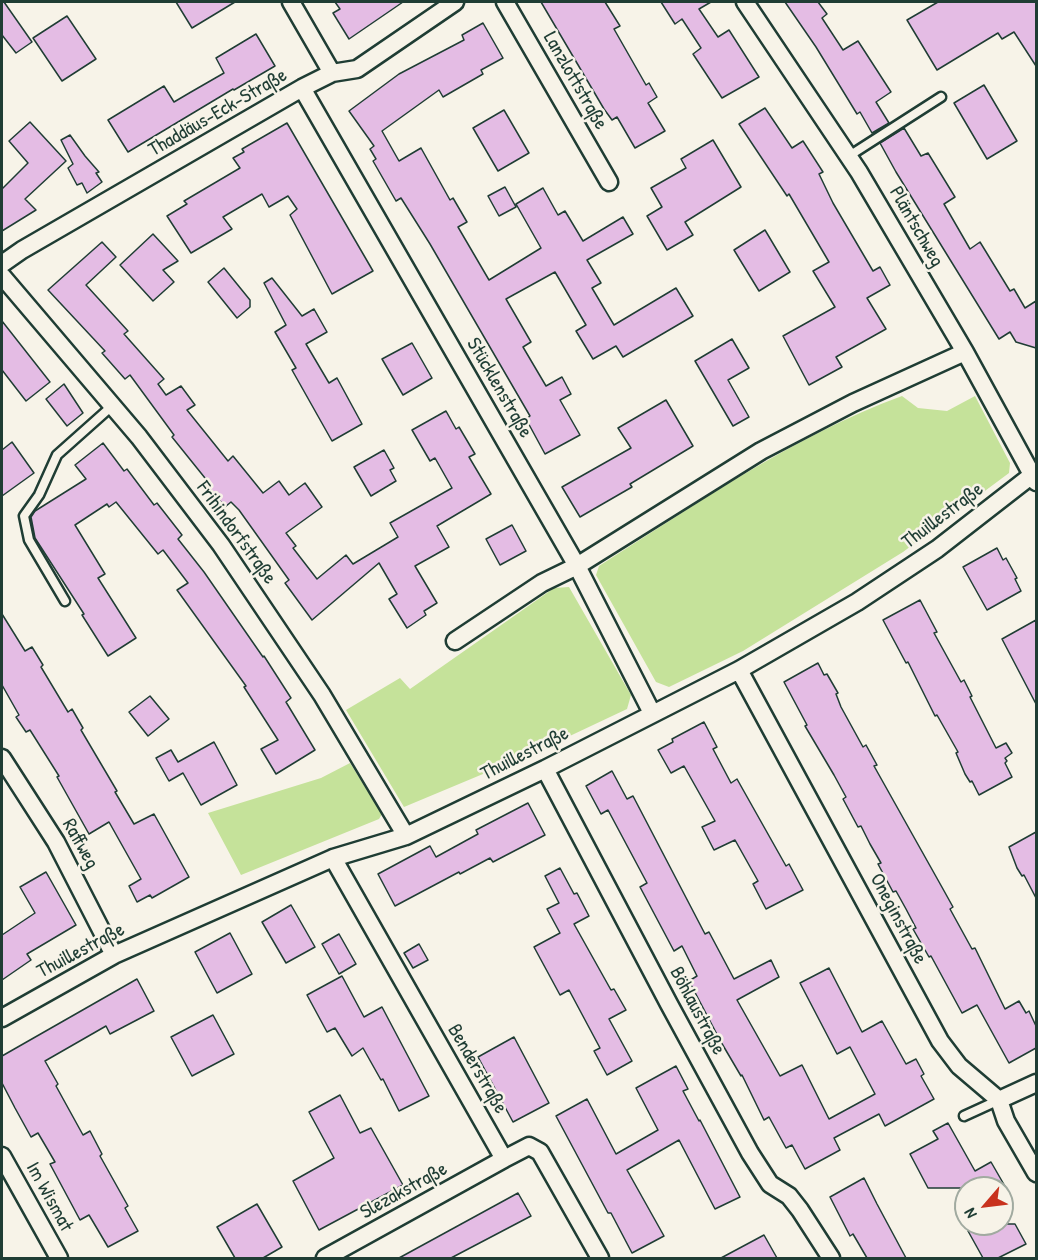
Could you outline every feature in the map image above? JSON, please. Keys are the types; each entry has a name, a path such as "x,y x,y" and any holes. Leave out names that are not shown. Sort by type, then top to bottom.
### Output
{"street":[{"path":"291,2 332,73"},
{"name":"Thaddäus-Eck-Straße","path":"2,264 302,88 332,73 357,69 455,2"},
{"name":"Lanzlottstraße","path":"505,2 609,182"},
{"name":"Pläntschweg","path":"745,2 849,156 965,352 1035,477"},
{"name":"Stücklenstraße","path":"302,88 578,566 652,713"},
{"name":"Frihindorfstraße","path":"2,276 140,437 234,564 322,695 406,836"},
{"path":"455,641 542,584 578,566 761,451 853,403 965,352"},
{"name":"Thuillestraße","path":"2,1018 114,955 333,858 406,836 738,670 857,602 937,549 1035,477"},
{"name":"Oneginstraße","path":"738,670 940,1041 959,1066 999,1100 1006,1121 1036,1173"},
{"name":"Raffweg","path":"2,758 56,842 114,955"},
{"name":"Böhlaustraße","path":"545,768 750,1154 771,1184 789,1196 800,1209 831,1258"},
{"name":"Benderstraße","path":"333,858 504,1159"},
{"path":"999,1100 1036,1083"},
{"path":"504,1159 529,1146 540,1152 600,1258"},
{"name":"Im Wismat","path":"2,1156 59,1258"},
{"name":"Slezakstraße","path":"325,1258 504,1159"}],"lane":[{"path":"849,156 941,97"},
{"path":"65,601 29,540 24,516 39,495 57,455 112,406"},
{"path":"964,1116 999,1100"}],"green space":[{"path":"902,396 918,408 947,411 975,396 1010,463 1009,473 903,552 743,651 669,687 656,682 596,575 599,566 784,451 862,412"},
{"path":"569,587 631,695 627,709 538,751 404,807 346,710 400,678 410,689 554,588"},
{"path":"350,763 382,814 379,819 241,875 208,813 321,778"}],"building":[{"path":"2,2 32,42 16,53 2,35"},
{"path":"176,2 235,2 192,28"},
{"path":"335,2 403,2 349,39 333,13 340,9"},
{"path":"541,2 605,2 620,26 614,29 646,85 649,83 657,97 648,103 665,131 635,148 617,117 612,120 604,109"},
{"path":"661,2 711,2 699,9 718,37 729,30 759,77 722,98 693,54 701,48 682,19 675,24"},
{"path":"785,2 818,2 827,14 822,18 843,50 858,41 891,92 876,102 889,123 872,133 860,112 857,114"},
{"path":"938,2 1036,2 1036,66 1014,32 1002,39 998,33 937,70 907,20"},
{"path":"67,16 96,59 62,81 33,38"},
{"path":"483,23 503,58 481,70 483,74 443,97 439,90 382,131 399,161 421,148 450,200 453,198 467,222 458,227 489,280 541,248 516,204 543,188 558,215 565,211 583,241 623,217 633,234 587,260 601,283 592,288 614,325 676,288 693,316 623,357 616,346 593,359 576,331 586,325 555,272 506,299 531,342 523,347 546,386 562,377 571,394 560,400 580,435 545,454 526,419 530,416 430,244 401,198 396,201 373,161 376,159 370,149 374,146 349,111 399,74 464,40 462,35"},
{"path":"256,34 275,66 128,152 108,120 164,86 174,102 224,73 216,58"},
{"path":"984,85 1017,141 987,159 954,103"},
{"path":"765,108 792,148 803,141 823,172 819,174 833,203 873,271 880,267 890,285 867,298 886,329 836,357 842,367 809,385 783,336 835,307 813,271 829,262 789,194 787,196 739,124"},
{"path":"504,110 529,153 498,171 473,128"},
{"path":"30,122 66,161 25,199 36,210 2,231 2,189 28,163 9,141"},
{"path":"287,123 373,271 332,294 290,215 297,209 288,196 269,207 262,194 223,217 232,229 191,253 167,216 187,204 184,201 240,168 233,158 244,152 242,149"},
{"path":"904,128 921,156 928,153 955,197 944,204 970,249 980,242 1010,291 1014,289 1025,308 1036,301 1036,348 1016,342 1010,332 999,339 896,172 880,143"},
{"path":"70,135 99,172 96,173 102,182 87,193 82,183 77,185 68,168 73,164 61,140"},
{"path":"713,140 741,187 685,222 693,235 667,250 647,216 662,207 651,188 686,168 681,159"},
{"path":"505,187 516,207 499,216 488,196"},
{"path":"765,230 790,272 759,291 734,250"},
{"path":"153,234 178,261 163,270 174,282 153,301 120,265"},
{"path":"102,242 116,257 86,285 128,331 124,334 164,379 158,384 166,395 181,386 195,405 187,410 228,461 233,456 263,493 279,481 289,495 305,483 322,507 286,533 296,546 293,548 317,579 346,555 353,564 398,537 390,523 452,488 435,458 430,461 412,430 446,411 456,429 459,427 475,454 469,457 491,494 437,526 449,547 415,566 437,603 424,611 426,615 407,628 389,599 397,594 379,563 312,620 285,583 289,580 239,510 231,502 225,507 172,437 174,435 130,375 125,379 102,353 105,351 48,290"},
{"path":"224,268 250,300 250,307 237,318 208,282"},
{"path":"272,278 302,316 314,309 327,332 306,344 329,383 337,378 362,424 332,441 292,370 296,368 275,332 286,325 264,283"},
{"path":"2,321 50,382 26,401 2,370"},
{"path":"732,339 749,368 728,380 749,417 733,426 695,361"},
{"path":"412,343 432,378 403,395 382,359"},
{"path":"64,384 83,413 67,426 46,399"},
{"path":"666,400 693,446 630,484 632,487 580,517 562,487 631,448 618,428"},
{"path":"12,442 34,473 2,496 2,450"},
{"path":"103,443 124,471 127,469 154,505 157,503 182,535 178,539 264,656 291,698 286,702 315,750 276,774 261,749 278,740 244,687 246,686 177,590 188,583 163,550 158,554 116,502 109,507 107,504 75,525 105,574 98,578 136,638 108,656 35,538 31,517 35,511 86,479 75,465"},
{"path":"384,450 394,468 390,470 396,481 371,496 354,467"},
{"path":"512,525 526,551 500,565 486,539"},
{"path":"997,548 1003,560 1006,558 1021,591 987,610 963,567"},
{"path":"920,600 937,632 934,633 961,682 964,680 972,696 970,697 996,748 1006,743 1012,753 1005,758 1007,761 1005,763 1012,777 979,795 972,781 970,782 965,774 956,753 958,752 937,715 935,716 908,662 906,663 883,620"},
{"path":"2,614 25,651 32,647 43,665 41,667 68,712 72,709 83,728 81,730 134,824 154,814 189,877 152,898 150,895 137,902 129,886 141,879 109,822 89,834 57,777 59,776 30,730 26,732 16,717 19,715 2,685"},
{"path":"1036,620 1036,704 1002,639"},
{"path":"818,663 838,693 836,694 841,707 863,747 866,745 877,765 874,766 953,907 950,909 972,949 975,948 1005,1009 1019,1001 1026,1013 1029,1011 1036,1026 1036,1048 1009,1063 977,1005 962,1013 931,956 929,957 913,929 916,928 906,909 896,891 893,892 878,864 881,863 861,826 858,827 843,799 846,797 805,726 807,725 784,682"},
{"path":"150,696 169,719 148,736 129,712"},
{"path":"704,722 717,747 713,749 731,783 737,779 786,866 789,864 803,890 766,909 753,884 758,881 735,840 714,850 702,827 715,821 684,766 671,773 658,750 673,742 672,739"},
{"path":"214,742 237,785 201,805 183,773 169,781 156,758 171,750 178,762"},
{"path":"612,771 627,799 633,796 705,934 709,932 734,979 771,960 779,977 737,1000 780,1076 802,1065 829,1119 875,1094 850,1047 837,1054 800,983 829,968 862,1032 882,1021 906,1064 916,1059 924,1074 921,1076 934,1099 885,1126 879,1114 834,1138 840,1150 805,1169 792,1145 786,1148 769,1117 764,1120 742,1075 721,1042 689,981 697,976 682,946 674,951 640,887 647,883 608,810 601,814 586,786"},
{"path":"528,803 545,835 493,862 490,858 460,874 459,872 395,906 378,874 430,846 436,857 478,834 476,830"},
{"path":"1036,832 1036,898 1024,875 1022,876 1017,868 1009,847"},
{"path":"560,868 589,916 574,924 611,990 614,989 626,1010 609,1019 632,1061 607,1075 594,1051 600,1048 569,990 560,995 534,947 560,933 547,909 559,903 545,876"},
{"path":"46,872 76,925 27,954 31,960 2,980 2,935 35,913 20,887"},
{"path":"291,905 315,947 286,963 262,922"},
{"path":"230,933 252,974 217,993 195,952"},
{"path":"339,934 356,964 339,974 322,944"},
{"path":"419,944 428,960 413,968 404,953"},
{"path":"342,976 364,1017 382,1007 429,1096 399,1111 383,1079 381,1080 363,1048 352,1056 335,1028 327,1032 307,995"},
{"path":"137,979 154,1011 110,1034 106,1026 45,1061 83,1135 90,1131 102,1154 100,1156 128,1206 125,1208 138,1231 108,1247 89,1215 80,1220 50,1164 55,1162 38,1133 31,1137 2,1083 2,1056"},
{"path":"213,1015 234,1054 192,1076 171,1037"},
{"path":"514,1037 549,1103 513,1122 478,1057"},
{"path":"676,1066 688,1089 683,1091 740,1197 715,1209 679,1140 627,1170 664,1236 632,1253 556,1116 587,1099 616,1154 658,1130 636,1088"},
{"path":"340,1095 360,1133 371,1128 403,1185 319,1230 293,1181 334,1158 309,1112"},
{"path":"948,1123 975,1171 991,1162 999,1176 954,1176 954,1188 928,1188 910,1154 938,1139 933,1131"},
{"path":"864,1178 906,1258 867,1258 853,1234 850,1236 830,1197"},
{"path":"518,1193 531,1216 451,1258 399,1258"},
{"path":"257,1204 282,1247 263,1258 235,1258 217,1227"},
{"path":"1015,1224 1026,1244 998,1258 983,1258 971,1236 1014,1236"},
{"path":"764,1235 777,1258 721,1258"}]}
